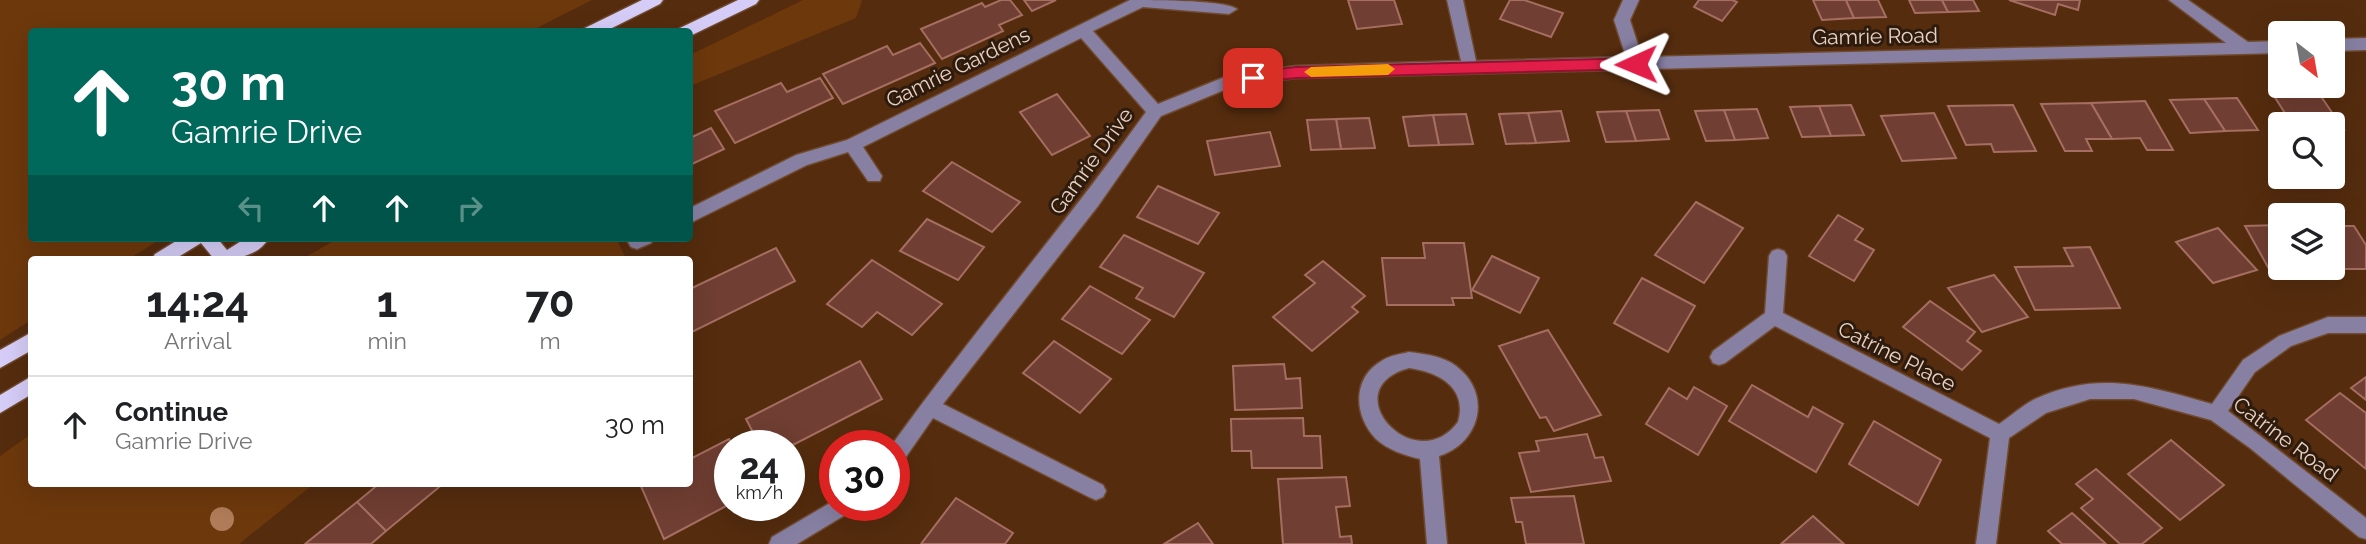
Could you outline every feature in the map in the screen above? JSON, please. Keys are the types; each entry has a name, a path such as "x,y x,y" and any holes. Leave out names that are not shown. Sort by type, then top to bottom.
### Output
{"main road":[{"path":"598,28 655,0"},
{"path":"693,28 751,0"},
{"path":"166,256 189,242"},
{"path":"210,242 223,256"},
{"path":"231,256 254,242"},
{"path":"0,360 28,342"},
{"path":"0,405 28,387"}],"street":[{"path":"1455,0 1470,66"},
{"path":"1631,0 1622,20 1636,64"},
{"path":"2177,0 2245,48"},
{"name":"Gamrie Gardens","path":"693,214 802,160 852,145 1141,1 1229,9"},
{"path":"1083,30 1155,112"},
{"path":"2345,45 2366,44"},
{"name":"Gamrie Road","path":"1470,66 2268,47"},
{"name":"Gamrie Drive","path":"910,435 1092,201 1155,112 1232,80 1296,72 1470,66"},
{"path":"852,145 874,176"},
{"path":"1718,357 1774,317 1778,257"},
{"name":"Catrine Place","path":"1774,317 2000,434"},
{"path":"2216,413 2249,366 2285,341 2328,326 2366,325"},
{"path":"1409,360 1431,362 1452,373 1466,390 1471,410 1465,429 1451,444 1429,451 1406,448 1385,436 1371,419 1367,399 1373,380 1389,366 1409,360"},
{"name":"Catrine Road","path":"2000,434 2040,406 2090,391 2134,391 2216,413 2257,442 2366,530"},
{"path":"930,407 1096,491"},
{"path":"1986,544 2000,434"},
{"path":"1429,451 1437,544"},
{"path":"779,544 819,520"}],"shaded area":[{"path":"0,0 592,0 537,28 28,28 28,242 156,242 134,256 28,256 28,322 0,340"},
{"path":"803,0 862,0 856,18 693,85 693,54"},
{"path":"332,242 618,242 625,256 307,256"},
{"path":"28,436 28,487 310,487 239,544 0,544 0,456"}],"building":[{"path":"1001,0 1010,0 1022,15 999,25 1003,31 942,59 921,29 982,3 985,7"},
{"path":"1024,0 1056,0 1032,11"},
{"path":"1348,0 1394,0 1402,24 1357,29"},
{"path":"1510,0 1524,0 1563,13 1551,37 1500,19"},
{"path":"1699,0 1737,2 1722,21 1694,7"},
{"path":"1813,0 1846,0 1854,18 1822,20"},
{"path":"1846,0 1878,0 1886,17 1854,18"},
{"path":"1909,0 1942,0 1948,12 1915,13"},
{"path":"1942,0 1973,0 1979,11 1948,12"},
{"path":"2009,0 2080,0 2078,10 2058,4 2055,15"},
{"path":"920,43 935,63 843,104 823,74 887,46 893,55"},
{"path":"820,78 833,98 735,143 715,111 781,83 787,92"},
{"path":"1057,94 1090,136 1052,155 1020,112"},
{"path":"2237,98 2258,130 2225,131 2204,99"},
{"path":"2275,98 2322,98 2332,112 2284,112"},
{"path":"2204,99 2225,131 2190,133 2170,100"},
{"path":"2145,101 2173,150 2147,150 2140,138 2112,139 2091,103"},
{"path":"2091,103 2112,139 2086,139 2092,151 2065,151 2041,104"},
{"path":"1851,105 1864,135 1831,136 1819,106"},
{"path":"2013,105 2036,151 1994,152 1991,144 1966,145 1948,106"},
{"path":"1819,106 1831,136 1802,137 1790,107"},
{"path":"1757,109 1768,138 1735,140 1724,110"},
{"path":"1659,110 1669,139 1636,141 1626,111"},
{"path":"1724,110 1735,140 1706,141 1695,111"},
{"path":"1561,111 1569,141 1536,143 1528,113"},
{"path":"1626,111 1636,141 1606,142 1597,112"},
{"path":"1528,113 1536,143 1506,144 1499,114"},
{"path":"1934,113 1956,158 1902,161 1881,116"},
{"path":"1466,114 1473,144 1439,145 1433,115"},
{"path":"1433,115 1439,145 1409,146 1403,117"},
{"path":"1369,118 1375,148 1341,149 1336,119"},
{"path":"1336,119 1341,149 1311,150 1307,120"},
{"path":"711,128 724,149 693,164 693,137"},
{"path":"1270,132 1280,166 1215,175 1207,141"},
{"path":"952,162 1020,202 992,232 923,191"},
{"path":"1158,186 1219,213 1198,244 1137,217"},
{"path":"1696,202 1743,228 1704,283 1655,255"},
{"path":"1838,215 1863,229 1855,240 1874,250 1854,281 1809,256"},
{"path":"927,219 984,247 958,280 900,251"},
{"path":"2268,225 2268,267 2245,226"},
{"path":"2345,226 2354,226 2366,245 2366,269 2345,269"},
{"path":"2218,228 2257,270 2213,283 2176,242"},
{"path":"1124,235 1204,273 1174,317 1136,298 1143,288 1100,267"},
{"path":"1423,243 1464,243 1472,298 1452,298 1454,305 1387,305 1382,258 1425,258"},
{"path":"2090,247 2120,308 2035,310 2015,267 2073,266 2064,248"},
{"path":"776,248 795,281 693,332 693,288"},
{"path":"1492,256 1539,278 1520,313 1472,290"},
{"path":"872,260 942,304 912,335 877,312 862,327 827,304"},
{"path":"1323,261 1365,296 1352,307 1358,312 1312,351 1273,317 1315,283 1305,275"},
{"path":"1994,275 2028,317 1982,332 1948,288"},
{"path":"1642,278 1695,306 1668,352 1614,323"},
{"path":"1090,286 1150,320 1122,354 1062,319"},
{"path":"1930,301 1975,332 1967,341 1981,351 1962,370 1903,327"},
{"path":"1548,330 1601,415 1554,431 1546,417 1540,418 1499,346"},
{"path":"1054,341 1111,379 1080,413 1023,373"},
{"path":"860,361 882,399 805,439 805,430 752,430 746,419"},
{"path":"1284,364 1286,379 1300,378 1302,408 1235,410 1233,366"},
{"path":"2366,377 2366,400 2351,388"},
{"path":"1752,385 1808,417 1813,407 1843,424 1816,472 1729,421"},
{"path":"1694,387 1727,406 1698,455 1646,424 1669,388 1687,399"},
{"path":"2340,393 2366,413 2366,469 2306,420"},
{"path":"1303,418 1304,436 1320,436 1322,468 1252,468 1251,451 1232,451 1231,419"},
{"path":"1874,421 1941,460 1918,505 1849,464"},
{"path":"1587,434 1595,458 1603,457 1611,481 1531,492 1519,453 1539,451 1536,441"},
{"path":"2171,440 2224,485 2180,520 2128,474"},
{"path":"714,447 714,512 664,539 641,487 693,487 693,457"},
{"path":"2096,469 2162,528 2142,544 2120,544 2081,508 2093,499 2076,484"},
{"path":"1346,477 1350,506 1336,507 1340,537 1351,536 1352,544 1283,544 1278,479"},
{"path":"375,487 439,487 386,531 357,502"},
{"path":"1574,496 1584,544 1526,544 1522,522 1516,522 1511,498"},
{"path":"956,498 1013,533 1005,544 921,544"},
{"path":"357,502 386,531 371,544 305,544"},
{"path":"2072,513 2106,544 2062,544 2048,531"},
{"path":"1813,516 1844,544 1781,544"},
{"path":"1198,523 1213,544 1164,544"}],"slow traffic":[{"path":"1311,72 1388,69"}],"route":[{"path":"1253,78 1296,72 1636,64"}]}
